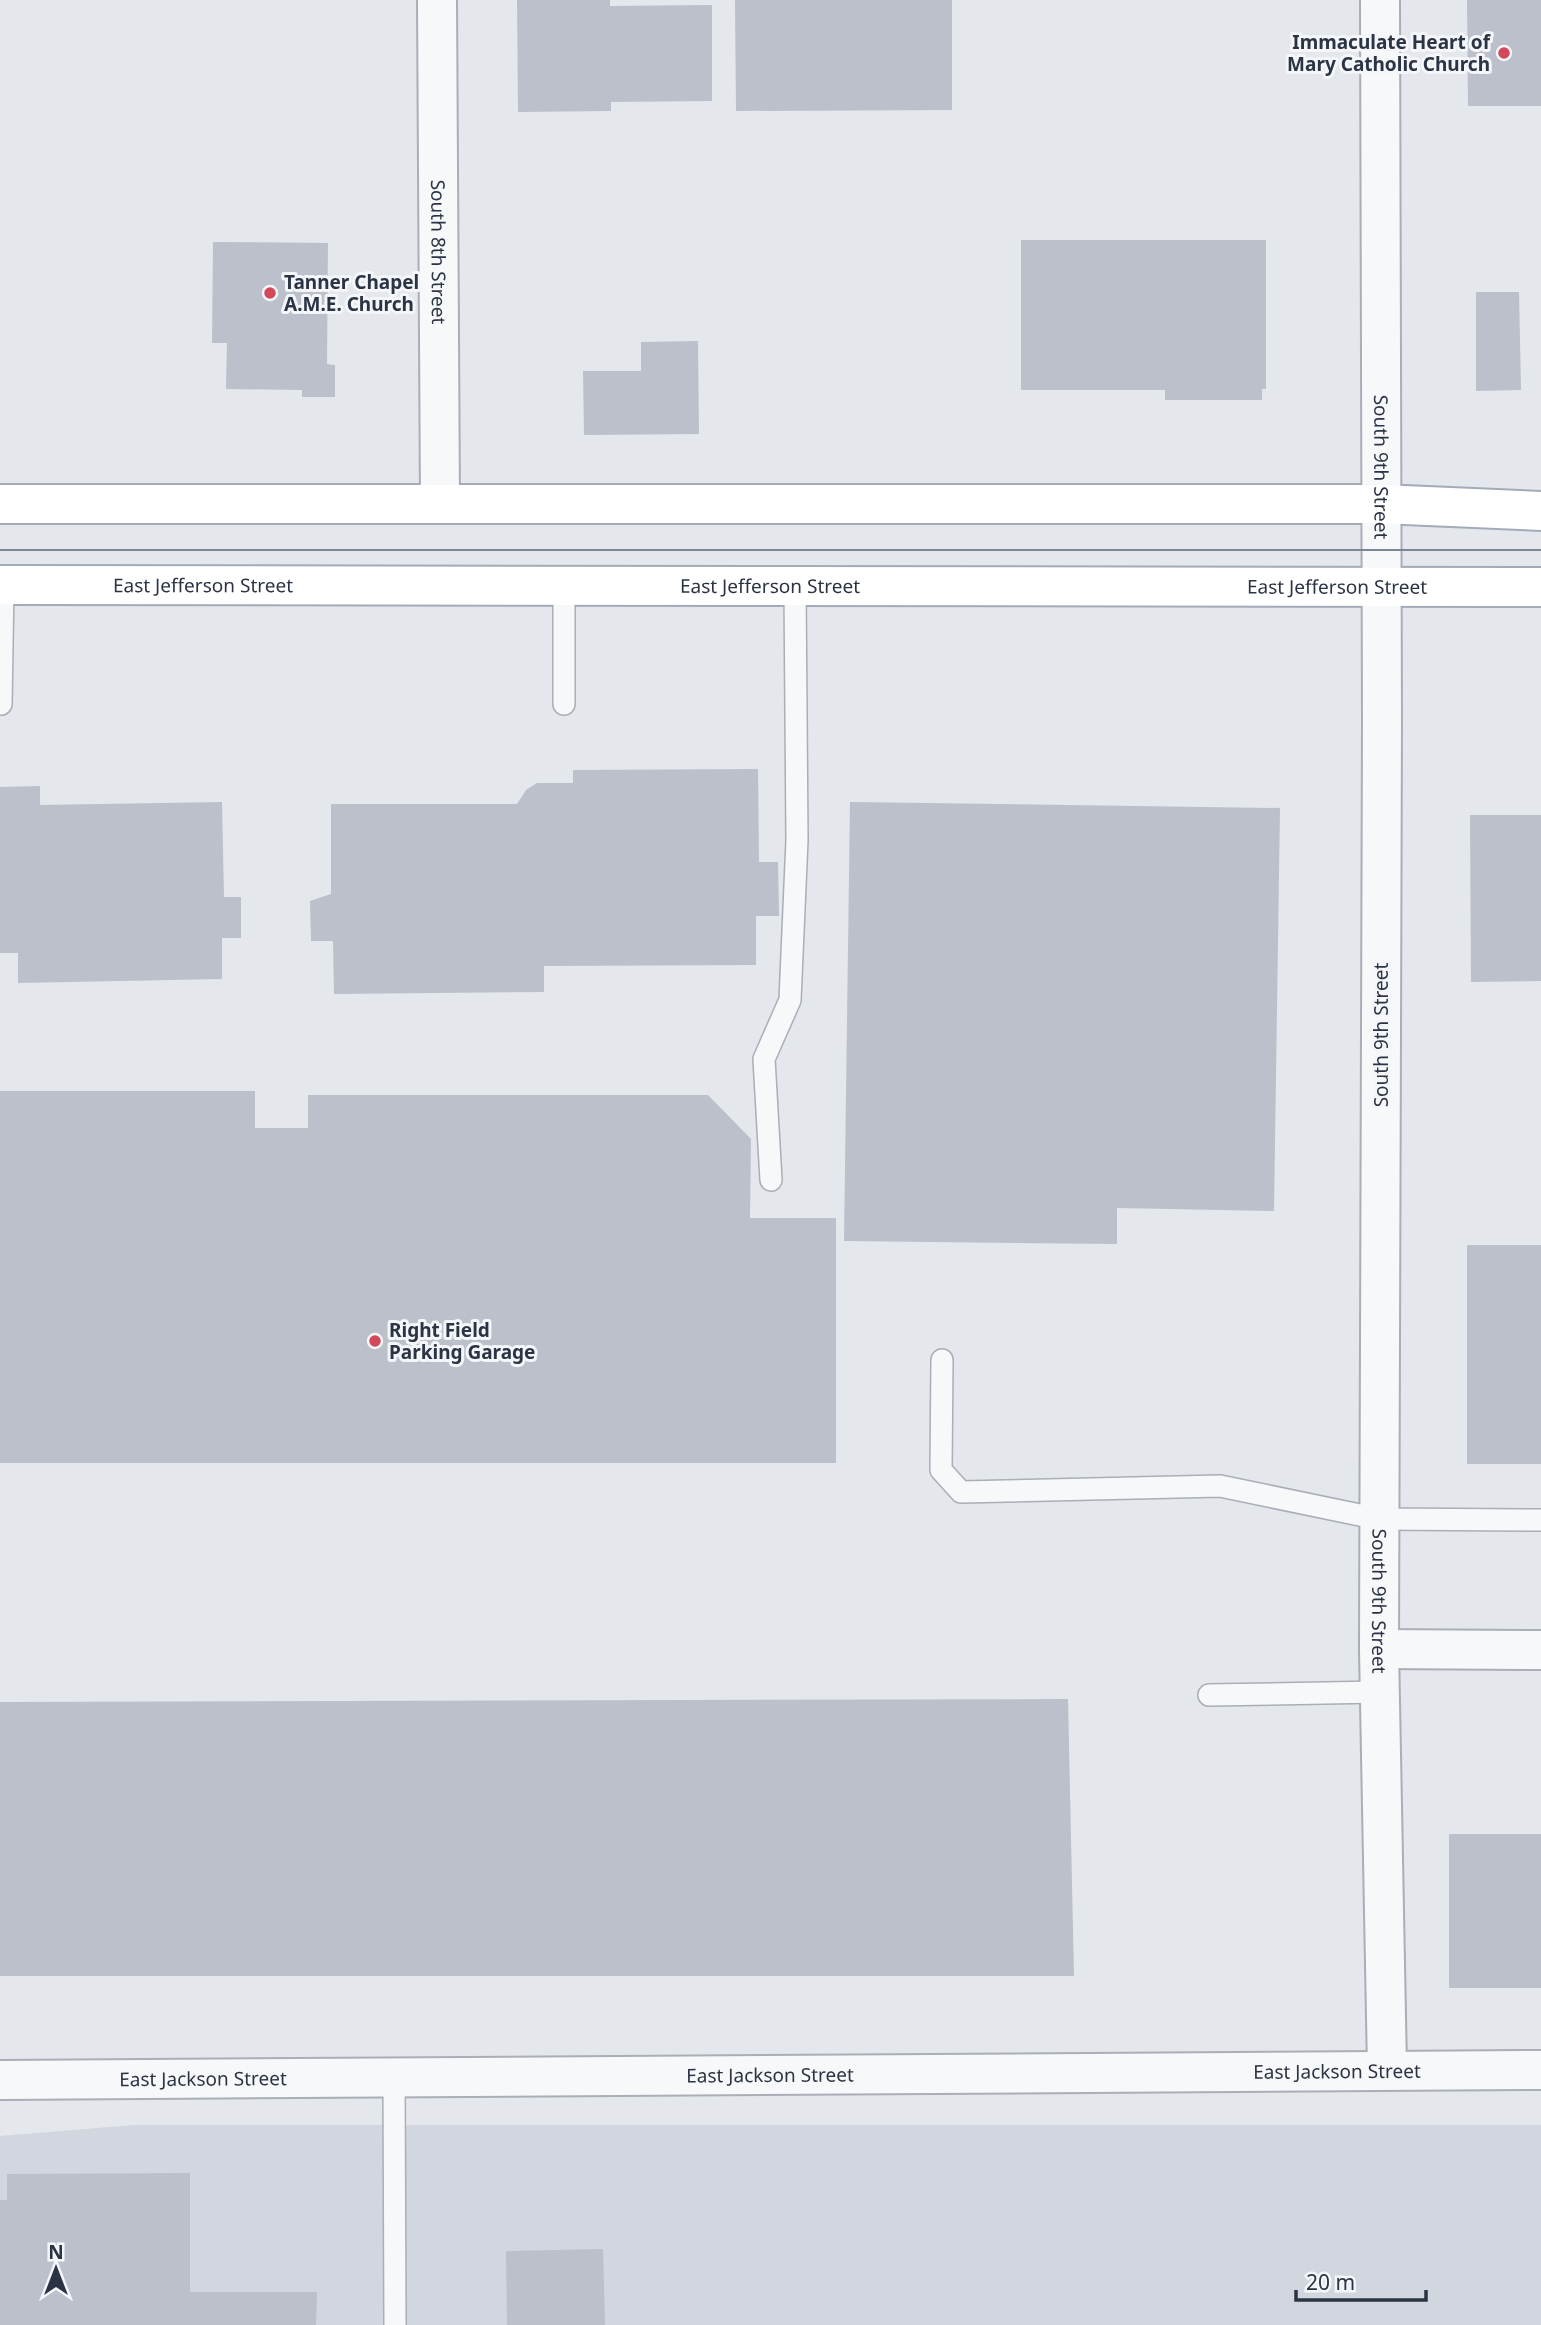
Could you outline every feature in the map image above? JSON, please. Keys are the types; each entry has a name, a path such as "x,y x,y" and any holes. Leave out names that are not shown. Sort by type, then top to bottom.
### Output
{"main road":[{"path":"1451,505 1541,494"},
{"path":"0,505 1381,504 1541,511"},
{"name":"East Jefferson Street","path":"2,585 1541,587"}],"street":[{"name":"South 8th Street","path":"437,0 440,503"},
{"name":"South 9th Street","path":"1380,0 1382,586 1379,1649 1387,2069"},
{"path":"1379,1649 1541,1650"},
{"name":"East Jackson Street","path":"0,2080 1541,2070"}],"lane":[{"path":"1,704 2,585"},
{"path":"564,586 564,704"},
{"path":"771,1180 764,1059 790,1000 794,893 795,586"},
{"path":"942,1360 941,1470 961,1492 1220,1486 1379,1519 1541,1520"},
{"path":"1209,1695 1380,1692"},
{"path":"394,2077 395,2325"}],"shaded area":[{"path":"134,2125 1541,2125 1541,2325 0,2325 0,2136"}],"building":[{"path":"517,0 610,0 610,6 712,5 712,101 611,102 611,111 518,112"},
{"path":"735,0 952,0 952,110 736,111"},
{"name":"Immaculate Heart of Mary Catholic Church","path":"1467,0 1541,0 1541,106 1468,106"},
{"path":"1021,240 1266,240 1266,389 1262,389 1262,400 1165,400 1165,390 1021,390"},
{"name":"Tanner Chapel A.M.E. Church","path":"213,242 328,243 327,364 335,365 335,397 302,397 302,390 226,389 227,343 212,343"},
{"path":"1476,292 1519,292 1521,390 1476,391"},
{"path":"698,341 699,434 584,435 583,371 641,371 641,342"},
{"path":"758,769 759,862 778,862 779,916 756,916 756,965 544,966 544,992 334,994 333,941 311,941 310,901 331,894 331,804 517,804 526,790 537,783 573,783 573,770"},
{"path":"40,786 40,805 222,802 224,897 241,897 241,938 222,938 222,979 18,983 18,953 0,953 0,787"},
{"path":"850,802 1280,808 1274,1211 1117,1208 1117,1244 844,1241"},
{"path":"1470,815 1541,815 1541,981 1471,982"},
{"name":"Right Field Parking Garage","path":"0,1091 255,1091 255,1128 308,1128 308,1095 708,1095 751,1139 750,1218 836,1218 836,1463 0,1463"},
{"path":"1467,1245 1541,1245 1541,1464 1467,1464"},
{"path":"1068,1699 1074,1976 0,1976 0,1702"},
{"path":"1449,1834 1541,1834 1541,1988 1449,1988"},
{"path":"190,2173 190,2292 317,2292 316,2325 0,2325 0,2200 7,2200 7,2174"},
{"path":"603,2249 605,2325 507,2325 506,2251"}],"tram line":[{"path":"0,550 1541,550"}],"place":[{"name":"Immaculate Heart of Mary Catholic Church","path":"1504,53"},
{"name":"Tanner Chapel A.M.E. Church","path":"270,293"},
{"name":"Right Field Parking Garage","path":"375,1341"}]}
